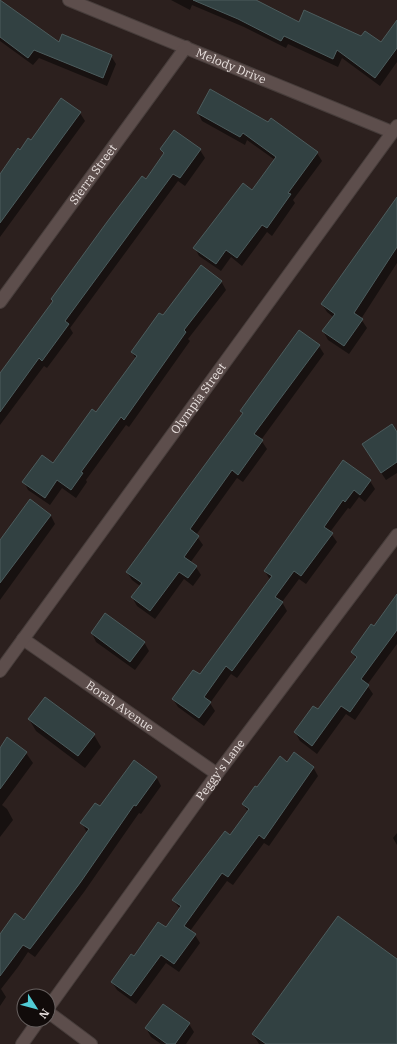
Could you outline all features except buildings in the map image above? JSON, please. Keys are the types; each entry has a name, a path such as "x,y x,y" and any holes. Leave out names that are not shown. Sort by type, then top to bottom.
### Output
{"street":[{"name":"Melody Drive","path":"69,0 395,129"},
{"name":"Sierra Street","path":"0,302 186,47"},
{"name":"Olympia Street","path":"0,671 395,129"},
{"name":"Peggy's Lane","path":"56,997 217,774 397,535"},
{"name":"Borah Avenue","path":"23,639 217,774"},
{"path":"56,1018 91,1044"},
{"path":"22,1044 33,1028"}]}
